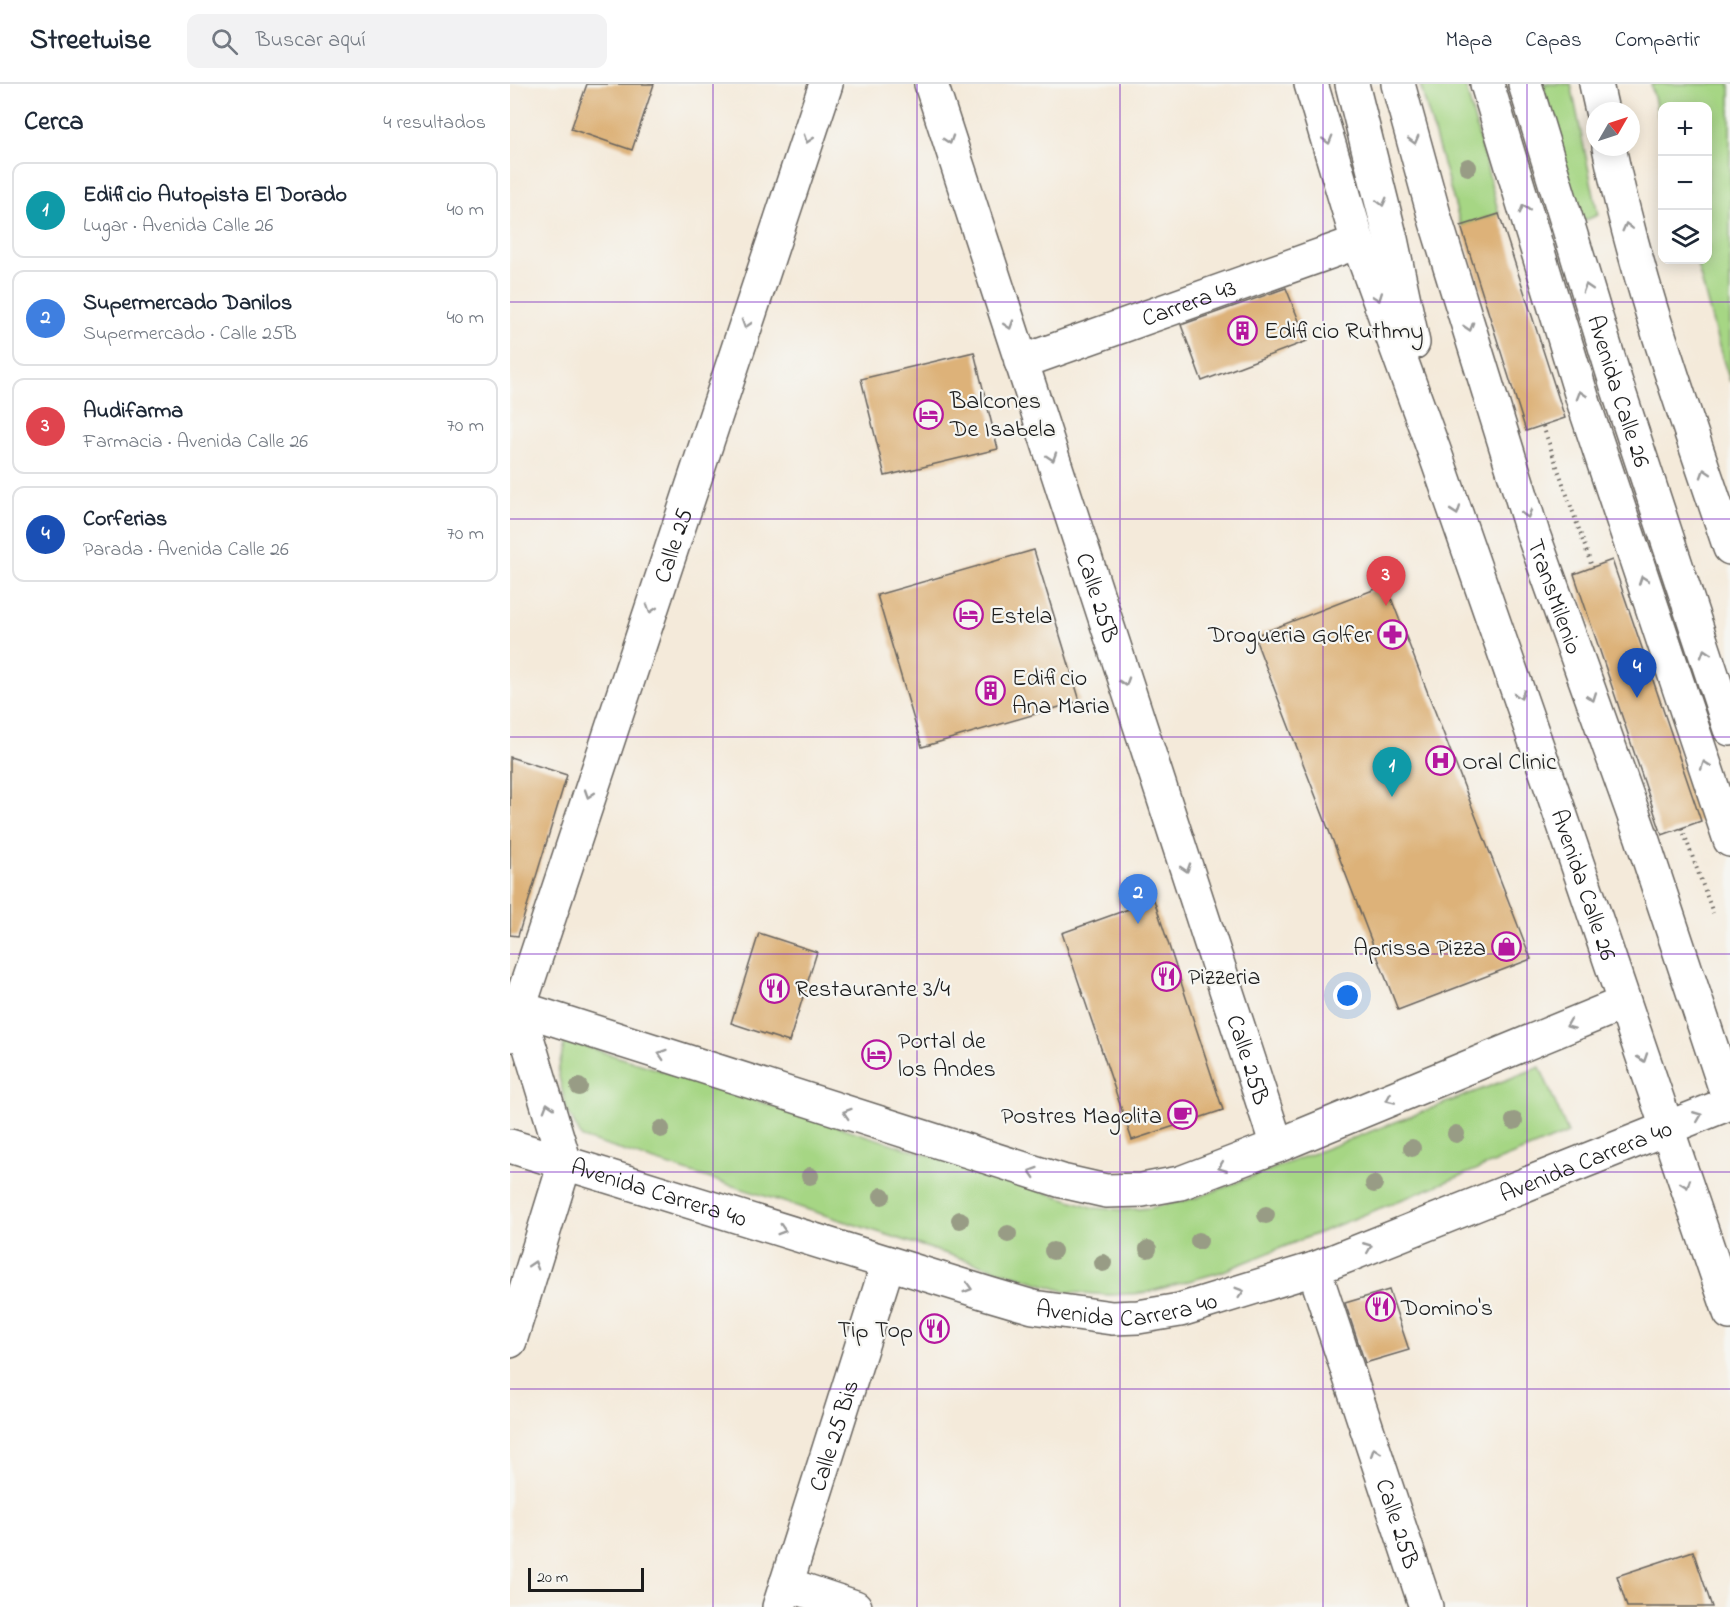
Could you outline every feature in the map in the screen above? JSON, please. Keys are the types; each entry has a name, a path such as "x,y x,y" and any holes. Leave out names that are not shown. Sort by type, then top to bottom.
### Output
{"main road":[{"name":"Calle 25","path":"513,1016 826,84"},
{"name":"Calle 25B","path":"931,84 1277,1146"},
{"name":"Avenida Calle 26","path":"1311,84 1358,242 1544,764 1730,1313"},
{"name":"Avenida Calle 26","path":"1353,84 1391,239 1436,456"},
{"name":"TransMilenio","path":"1398,84 1436,222 1533,534 1642,837 1730,1103"},
{"path":"1487,84 1586,410 1730,840"},
{"name":"Avenida Calle 26","path":"1525,84 1616,383 1730,729"},
{"path":"1596,84 1600,102"},
{"path":"1611,156 1645,292 1730,548"},
{"name":"Carrera 43","path":"1021,362 1358,242"},
{"path":"513,1016 1050,1178 1106,1191 1142,1190 1179,1183 1277,1146 1624,1003"},
{"path":"510,1341 565,1163 513,1016"},
{"name":"Avenida Carrera 40","path":"510,1146 1033,1307 1112,1318 1138,1317 1180,1310 1314,1269 1730,1103"},
{"name":"Calle 25 Bis","path":"782,1595 888,1263"},
{"name":"Calle 25B","path":"1314,1269 1426,1607"},
{"path":"782,1595 855,1607"}],"path":[{"path":"1543,426 1592,567"},
{"path":"1682,828 1713,913"}],"green space":[{"path":"1420,84 1465,84 1499,214 1461,226"},
{"path":"1543,84 1571,84 1598,215 1581,222 1552,125"},
{"path":"1651,84 1730,84 1730,382 1697,264 1712,264 1712,102 1658,102 1658,115"},
{"path":"565,1040 1095,1208 1124,1210 1150,1208 1196,1198 1540,1067 1568,1133 1221,1272 1145,1293 1109,1295 1067,1292 582,1138 566,1108 558,1072"}],"building":[{"path":"587,84 654,84 632,150 571,129"},
{"path":"1499,214 1565,418 1526,431 1461,226"},
{"name":"Edificio Ruthmy","path":"1286,288 1307,341 1202,381 1181,325"},
{"name":"Balcones De Isabela","path":"974,352 998,449 885,476 861,379"},
{"path":"1034,550 1080,701 922,747 877,595"},
{"path":"1612,560 1701,821 1662,835 1574,574"},
{"path":"1386,585 1531,959 1398,1010 1254,636"},
{"path":"510,757 567,775 518,936 510,935"},
{"path":"1154,900 1223,1110 1132,1140 1062,933"},
{"name":"Restaurante 3/4","path":"759,933 817,952 789,1042 731,1023"},
{"path":"1389,1290 1409,1350 1365,1363 1345,1303"},
{"path":"1693,1551 1712,1607 1627,1607 1617,1576"}],"place":[{"name":"Edificio Ruthmy","path":"1243,330"},
{"name":"Balcones De Isabela","path":"929,414"},
{"name":"Audifarma","path":"1386,606"},
{"name":"Estela","path":"969,615"},
{"name":"Drogueria Golfer","path":"1393,634"},
{"name":"Edificio Ana Maria","path":"991,691"},
{"name":"Corferias","path":"1637,698"},
{"name":"Oral Clinic","path":"1441,761"},
{"name":"Edificio Autopista El Dorado","path":"1392,797"},
{"name":"Supermercado Danilos","path":"1138,924"},
{"name":"Aprissa Pizza","path":"1507,947"},
{"name":"Pizzeria","path":"1167,976"},
{"name":"Restaurante 3/4","path":"774,988"},
{"name":"Portal de los Andes","path":"877,1054"},
{"name":"Postres Magolita","path":"1183,1115"},
{"name":"Domino's","path":"1380,1307"},
{"name":"Tip Top","path":"934,1329"}]}
